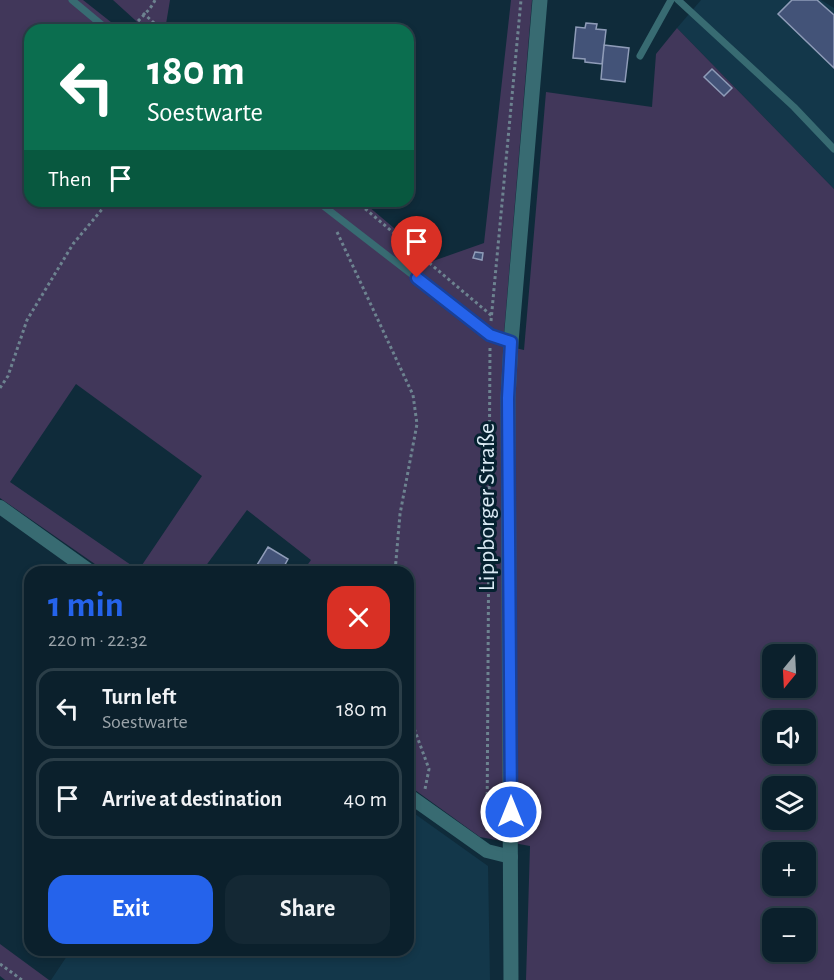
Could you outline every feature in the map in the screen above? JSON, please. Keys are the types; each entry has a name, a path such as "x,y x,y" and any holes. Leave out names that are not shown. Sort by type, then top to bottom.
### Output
{"street":[{"name":"Lippborger Straße","path":"511,980 508,398 540,0"},
{"path":"0,507 84,566"},
{"path":"414,799 487,851 511,857"}],"lane":[{"path":"72,0 101,24"},
{"path":"640,56 671,0"},
{"path":"678,0 794,107 834,149"},
{"path":"325,207 490,335 511,342"}],"path":[{"path":"135,24 155,0"},
{"path":"487,851 490,335 521,0"},
{"path":"143,14 155,24"},
{"path":"0,388 8,376 27,320 73,244 104,207"},
{"path":"325,207 413,395 417,424 400,514 396,566"},
{"path":"363,207 492,316"},
{"path":"414,729 429,770 422,805"},
{"path":"0,964 22,980"}],"shaded area":[{"path":"0,0 83,0 113,24 24,24 24,207 369,207 433,261 484,243 511,0 532,0 503,345 524,350 546,92 652,107 656,54 677,28 834,189 834,980 526,980 530,846 480,837 414,789 414,566 307,566 311,560 247,510 206,566 141,566 202,476 76,384 10,482 130,566 98,566 0,498"},
{"path":"113,0 170,0 166,24 139,24"},
{"path":"701,0 821,0 834,8 834,189 677,28"},
{"path":"414,813 488,866 490,980 51,980 67,956 414,956"},
{"path":"0,944 49,980 5,980 0,976"}],"building":[{"path":"792,0 817,0 834,15 834,68 778,14"},
{"path":"586,23 597,24 596,29 606,30 602,64 573,58 576,27 585,28"},
{"path":"604,45 629,48 625,82 601,79"},
{"path":"712,69 732,88 724,96 704,77"},
{"path":"475,252 483,253 482,260 473,258"},
{"path":"268,547 288,559 284,566 257,565"}],"route":[{"path":"417,278 490,335 511,342 508,398 511,812"}]}
